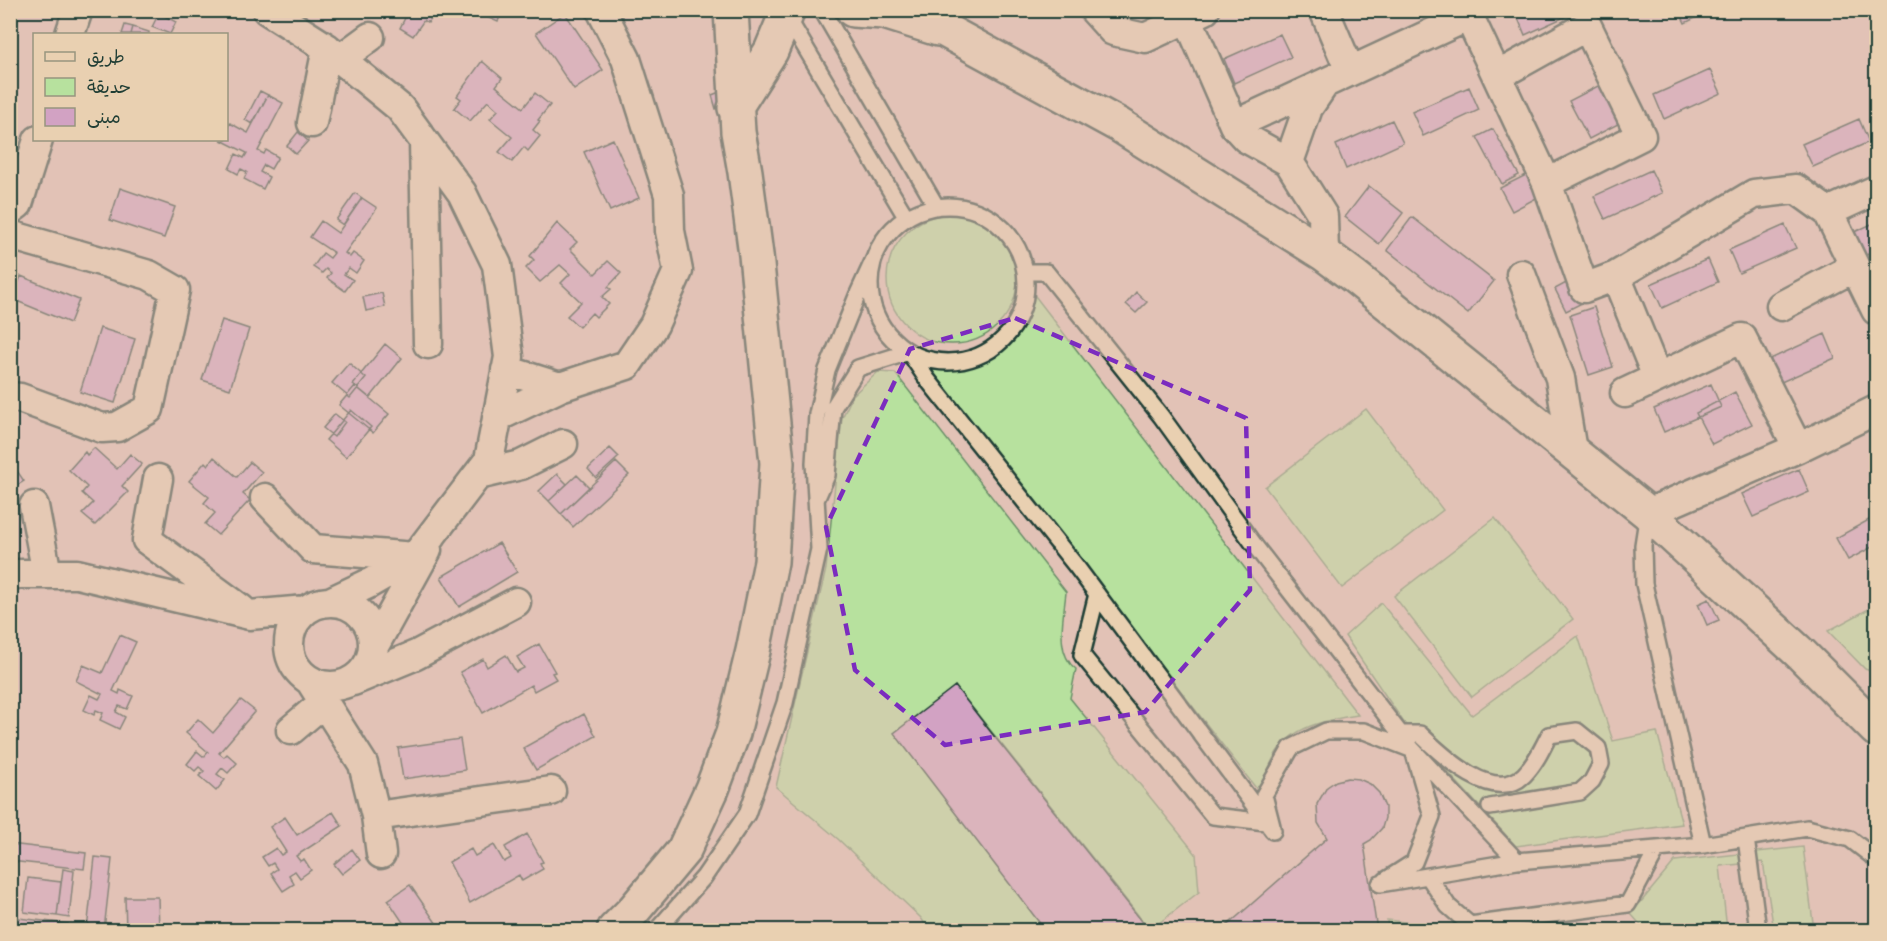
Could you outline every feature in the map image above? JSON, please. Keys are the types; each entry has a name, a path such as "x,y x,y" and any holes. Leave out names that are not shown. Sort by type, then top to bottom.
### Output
{"main road":[{"path":"614,930 684,850 712,789 733,733 771,562 777,463 754,243 735,108 731,10"},
{"path":"853,10 884,12 948,32"},
{"path":"918,10 948,32 1119,125 1324,254 1355,277 1648,513 1801,654 1876,729"},
{"path":"735,108 771,51 783,12"}],"street":[{"path":"70,33 78,10"},
{"path":"267,10 334,53 400,108 462,193 497,265 509,357 489,460 415,557 370,583 297,617 292,627 288,649 292,662 300,674 318,692 363,764 376,816 381,854"},
{"path":"497,417 560,387 627,365 654,325 678,271 670,231 669,195 626,58 601,10"},
{"path":"1094,10 1113,31 1145,38 1193,13 1234,125 1246,138 1288,162 1323,216 1324,254"},
{"path":"1324,10 1338,77"},
{"path":"1234,125 1468,13 1547,183 1584,288 1616,276 1754,194 1796,189 1828,212 1876,309"},
{"path":"1497,76 1587,27 1641,136 1547,183"},
{"path":"312,123 334,53 370,37"},
{"path":"1288,162 1308,108 1338,77"},
{"path":"10,210 18,204 38,141"},
{"path":"424,141 428,344"},
{"path":"1828,212 1876,190"},
{"path":"10,235 149,275 175,290 149,410 117,427 102,428 20,398 10,397"},
{"path":"1781,306 1855,267"},
{"path":"1521,274 1560,378 1572,451"},
{"path":"1616,276 1657,377"},
{"path":"1625,393 1742,338 1798,448"},
{"path":"506,370 560,387"},
{"path":"1648,513 1798,448 1876,410"},
{"path":"478,475 521,465 563,444"},
{"path":"158,479 147,540 249,615 288,649"},
{"path":"265,498 314,549 415,557"},
{"path":"34,506 47,574"},
{"path":"373,648 440,527"},
{"path":"10,574 77,574 249,615 346,604 358,611 367,621 372,634 373,648 370,662 363,673 351,682"},
{"path":"291,730 318,692 325,687 351,682 416,655 516,602"},
{"path":"376,816 551,791"}],"lane":[{"path":"822,10 936,206"},
{"path":"783,12 906,217"},
{"path":"657,930 704,877 747,814 785,703 819,549 816,500 814,463 817,414 827,370 881,243 906,217 920,210 936,206 960,207 983,214 1003,229 1018,249 1025,272 1025,297 1017,321 1002,341 981,355 957,362 932,360 909,352 858,368 833,408 827,475 816,500"},
{"path":"874,260 870,286 875,312 888,335 909,352 927,379 1097,594 1269,827"},
{"path":"1025,272 1046,272 1161,416 1255,546 1413,750 1517,861"},
{"path":"1648,513 1643,545 1644,584 1703,845"},
{"path":"1097,594 1082,656 1213,816 1269,827"},
{"path":"1269,827 1264,795 1291,748 1326,731 1364,731 1413,750"},
{"path":"1402,734 1420,734 1452,764 1484,782 1506,784 1522,777 1533,765 1549,735 1577,731 1598,748 1601,764 1592,782 1580,792 1490,807"},
{"path":"1413,750 1432,816 1414,862 1380,884 1517,861 1703,845 1807,828 1850,839 1876,859"},
{"path":"1746,838 1758,930"},
{"path":"1428,876 1448,906 1470,926 1628,903 1657,850"}],"highlighted area":[{"path":"1015,318 1246,418 1250,590 1145,712 945,745 855,670 826,527 910,349"}],"green space":[{"path":"952,214 977,219 998,233 1012,254 1017,279 1012,304 998,325 977,339 952,344 927,339 906,325 892,304 887,279 892,254 906,233 927,219"},
{"path":"1032,292 1358,715 1310,726 1289,738 1274,757 1259,792 928,365 960,369 986,360 1015,334"},
{"path":"878,372 895,373 1066,592 1062,623 1063,644 1069,662 1076,669 1070,698 1196,854 1199,892 1150,930 955,686 895,734 1045,930 929,930 921,918 838,839 776,787 826,569 842,418 853,395"},
{"path":"1366,409 1443,510 1342,588 1265,487"},
{"path":"1495,518 1573,619 1472,697 1394,596"},
{"path":"1381,603 1472,715 1578,636 1613,741 1657,732 1682,824 1516,846 1409,730 1345,636"},
{"path":"1876,605 1876,673 1865,669 1828,631"},
{"path":"1803,847 1814,930 1774,930 1763,862 1720,866 1727,930 1645,930 1631,914 1675,861"},
{"path":"1387,920 1413,923 1428,930 1388,930"}],"building":[{"path":"409,10 436,10 428,23 424,20 413,36 400,28"},
{"path":"471,10 502,10 498,22"},
{"path":"1580,10 1525,35 1515,11"},
{"path":"1679,10 1712,10 1685,23"},
{"path":"159,13 176,22 170,33 152,27"},
{"path":"565,13 603,70 574,90 536,33"},
{"path":"125,25 133,27 131,33 122,33"},
{"path":"133,27 149,32 149,33 131,33"},
{"path":"1280,34 1291,57 1234,83 1224,59"},
{"path":"482,61 502,78 496,86 523,108 535,93 550,105 533,130 540,136 528,151 524,147 512,162 499,152 512,137 490,119 498,110 488,101 470,121 454,108 461,99 457,96"},
{"path":"1710,70 1721,93 1664,119 1654,95"},
{"path":"1600,85 1620,123 1589,139 1569,101"},
{"path":"1469,87 1479,110 1423,136 1412,112"},
{"path":"260,91 268,95 252,124 245,120"},
{"path":"722,91 727,105 716,109 712,95"},
{"path":"268,95 283,103 258,151 264,154 266,150 278,157 271,169 264,165 260,172 269,177 263,189 244,179 247,172 241,169 238,174 229,169 236,154 244,158 247,153 223,141 228,141 228,126 230,123 248,133"},
{"path":"1859,119 1869,142 1813,167 1802,144"},
{"path":"1392,120 1403,143 1346,169 1336,145"},
{"path":"1493,129 1519,175 1502,184 1477,137"},
{"path":"298,132 308,141 296,154 287,146"},
{"path":"613,139 639,198 610,211 584,152"},
{"path":"1651,170 1662,193 1605,219 1594,196"},
{"path":"1530,173 1542,195 1512,211 1500,188"},
{"path":"1369,186 1403,213 1379,244 1345,217"},
{"path":"120,188 175,207 164,238 110,220"},
{"path":"355,193 362,198 343,225 336,220"},
{"path":"362,198 377,208 345,253 350,257 353,253 364,261 356,273 349,268 344,274 353,280 345,291 327,278 331,273 326,269 322,273 313,267 323,253 330,258 334,253 310,237 321,221 338,233"},
{"path":"1412,217 1494,281 1468,314 1387,250"},
{"path":"1876,222 1876,250 1863,257 1852,233"},
{"path":"557,223 577,242 570,249 595,274 608,261 621,273 608,287 611,289 602,297 609,304 596,317 592,313 579,327 567,316 581,302 561,283 570,274 560,265 540,282 526,268 534,260 530,256"},
{"path":"1785,225 1796,248 1739,273 1729,250"},
{"path":"1708,259 1718,282 1662,308 1651,284"},
{"path":"21,276 79,300 70,323 12,299"},
{"path":"1568,282 1580,304 1566,311 1555,289"},
{"path":"1136,292 1147,302 1136,313 1126,304"},
{"path":"382,293 385,307 366,311 363,297"},
{"path":"1594,307 1613,367 1589,375 1570,315"},
{"path":"222,320 249,329 230,389 202,380"},
{"path":"100,328 135,339 115,403 80,392"},
{"path":"1825,334 1835,358 1779,383 1768,360"},
{"path":"385,344 402,358 370,398 353,384"},
{"path":"349,363 366,378 350,398 332,383"},
{"path":"1711,384 1721,407 1664,432 1654,409"},
{"path":"355,386 389,414 373,433 339,405"},
{"path":"1735,392 1752,424 1712,444 1696,413"},
{"path":"351,410 371,427 346,457 326,440"},
{"path":"335,414 345,422 334,437 323,428"},
{"path":"94,448 117,469 130,454 142,464 122,486 128,492 95,525 82,514 93,503 82,493 87,487 69,470 85,452 87,455"},
{"path":"610,448 619,457 596,478 588,469"},
{"path":"214,457 237,477 250,462 262,472 243,494 250,500 218,535 205,524 215,513 204,503 209,497 189,481 205,462 208,465"},
{"path":"616,462 629,475 573,527 561,514"},
{"path":"15,468 24,481 10,490 10,471"},
{"path":"1799,469 1809,492 1753,517 1742,494"},
{"path":"557,474 567,484 549,501 539,491"},
{"path":"577,475 589,487 561,514 549,501"},
{"path":"1876,516 1876,545 1848,560 1836,538"},
{"path":"499,543 517,572 459,607 441,577"},
{"path":"11,591 13,649 10,649"},
{"path":"1709,599 1719,620 1707,625 1698,604"},
{"path":"120,635 136,642 113,691 119,694 120,690 133,696 127,709 119,706 116,712 125,717 119,729 100,720 103,713 96,710 94,715 84,710 91,695 99,699 102,694 76,681 83,665 102,673"},
{"path":"539,644 555,672 552,673 556,679 534,691 531,685 483,713 460,672 483,659 487,667 506,655 516,672 524,668 517,657"},
{"path":"955,686 1149,930 1045,930 894,733"},
{"path":"241,700 255,711 219,753 224,757 227,754 237,763 228,773 222,768 217,774 225,780 216,791 199,776 204,771 199,767 195,771 187,764 197,751 204,757 208,752 186,733 198,719 213,733"},
{"path":"584,714 596,736 536,770 523,748"},
{"path":"460,739 465,770 403,779 398,748"},
{"path":"1348,778 1359,779 1370,784 1379,793 1385,807 1382,828 1364,844 1377,930 1222,930 1327,838 1318,823 1317,804 1327,787 1336,781"},
{"path":"333,812 342,826 296,856 300,861 304,859 311,870 300,878 295,871 289,875 294,884 283,891 271,873 277,869 273,863 268,866 262,857 276,848 281,855 286,852 270,827 285,817 297,835"},
{"path":"527,834 543,862 540,863 543,869 522,881 519,875 470,903 449,862 471,849 475,856 494,845 504,862 511,858 505,847"},
{"path":"10,844 86,853 84,869 10,861"},
{"path":"352,849 360,860 342,874 334,864"},
{"path":"95,857 112,859 104,930 87,930"},
{"path":"63,869 74,871 69,918 57,916"},
{"path":"28,878 61,882 57,916 24,912"},
{"path":"410,885 441,930 408,930 388,900"},
{"path":"125,897 158,897 159,930 126,930"},
{"path":"10,917 68,924 67,930 10,930"}]}
